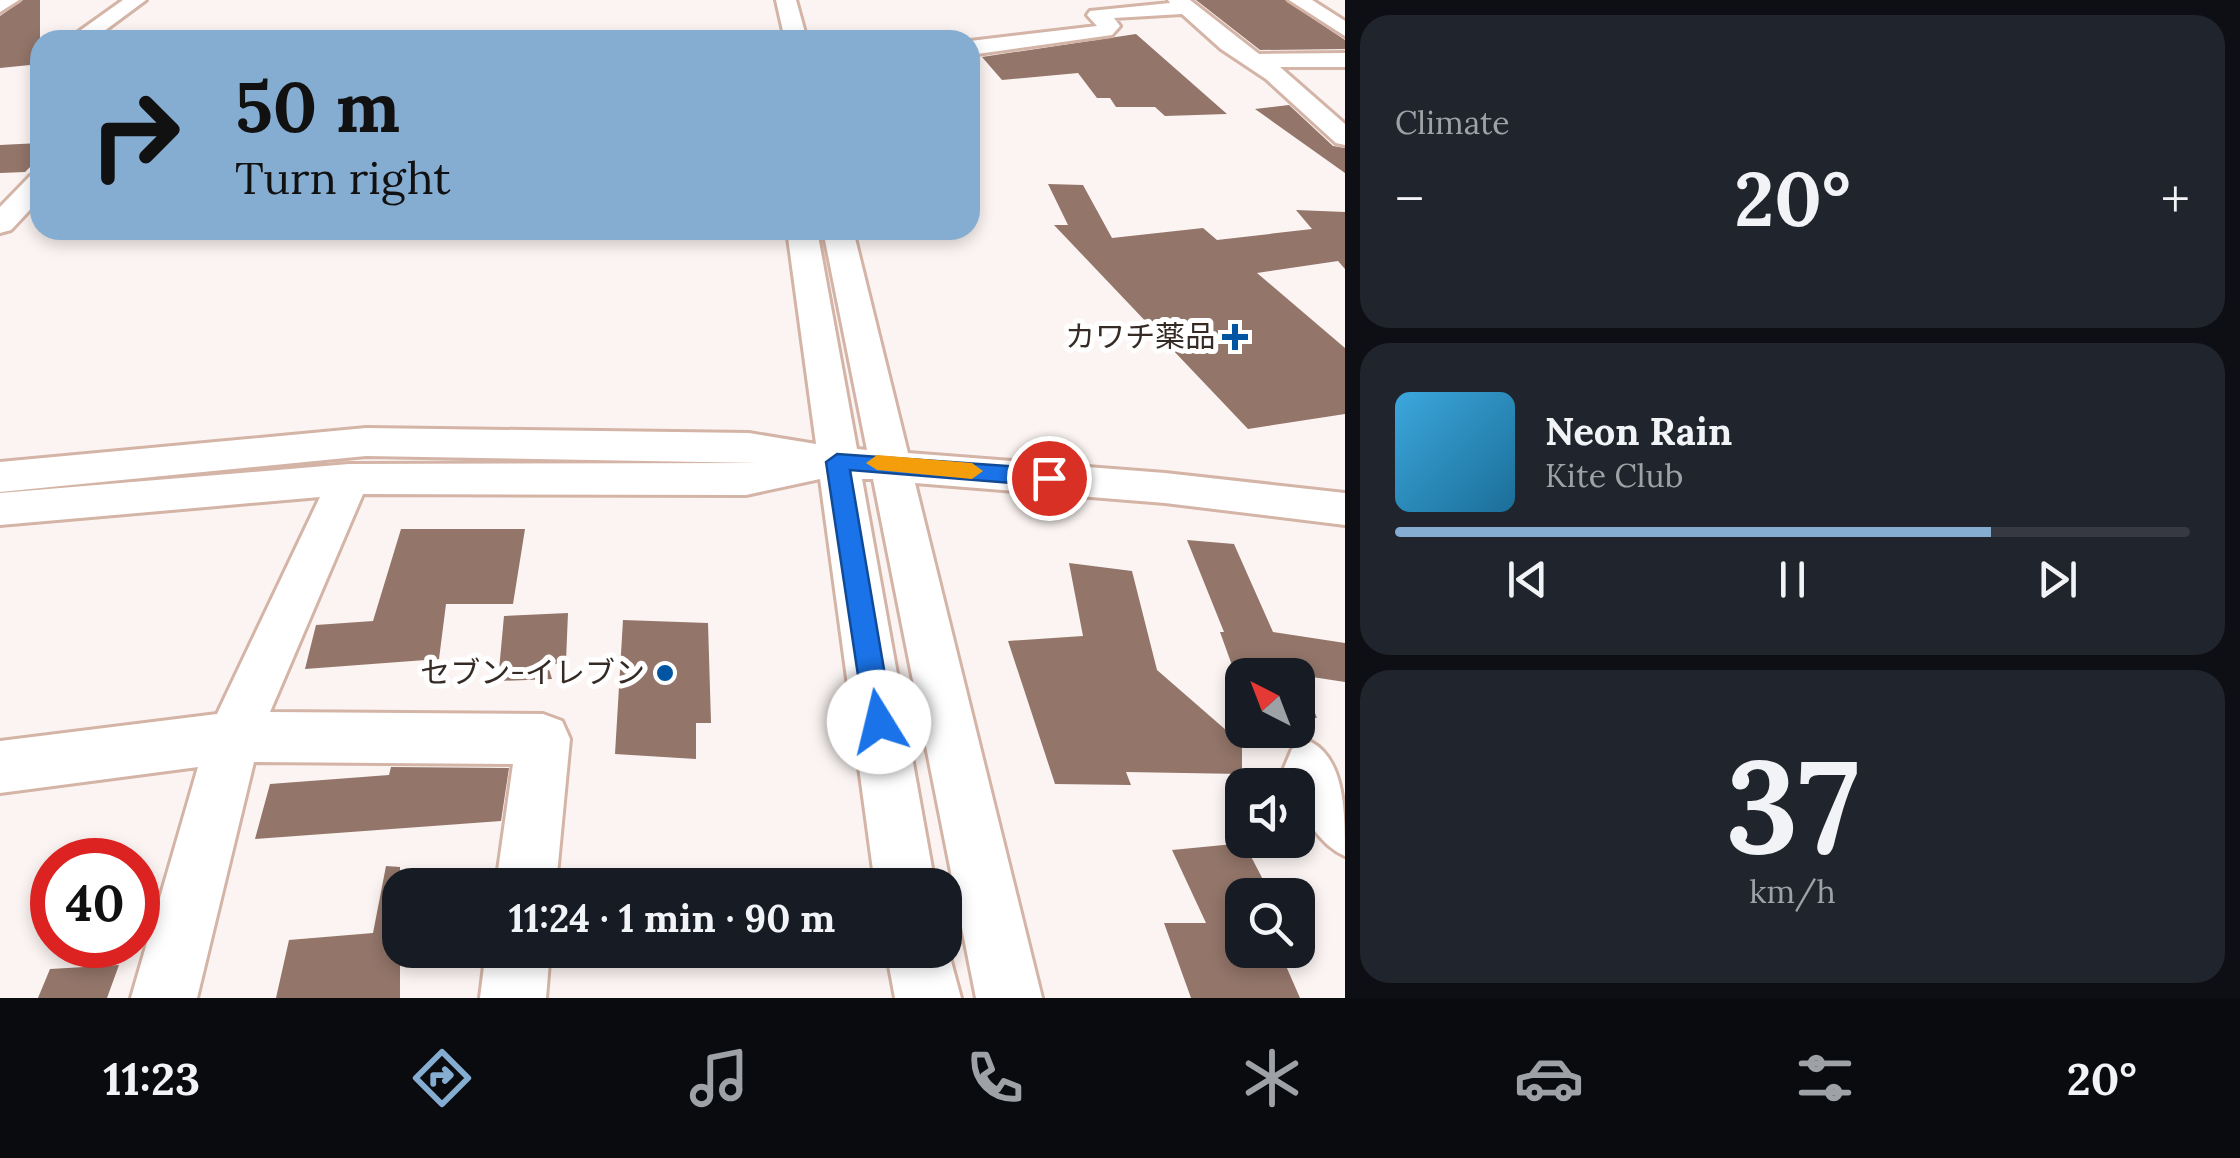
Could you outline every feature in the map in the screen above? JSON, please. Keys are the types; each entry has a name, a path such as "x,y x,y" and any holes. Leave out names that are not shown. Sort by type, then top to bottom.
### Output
{"street":[{"path":"0,6 8,0"},
{"path":"92,30 136,0"},
{"path":"766,0 772,30"},
{"path":"786,0 794,30"},
{"path":"1300,1 1345,6"},
{"path":"1300,1 1345,30"},
{"path":"980,47 1105,31 1110,26 1098,15 1104,12 1182,4 1345,137"},
{"path":"1256,61 1345,60"},
{"path":"0,224 30,192"},
{"path":"804,240 903,868"},
{"path":"840,240 1009,998"},
{"path":"0,477 366,442 749,447 837,462 890,463 1166,488 1345,509"},
{"path":"0,508 348,480 746,480 837,462"},
{"path":"164,998 233,737 348,480"},
{"path":"0,767 233,737 543,738 528,868"},
{"path":"1345,773 1311,768 1345,827"},
{"path":"513,998 516,968"},
{"path":"922,968 928,998"}],"building":[{"path":"23,0 40,0 40,30 30,30 30,65 0,68 0,16"},
{"path":"1196,0 1285,0 1345,40 1345,49 1260,50"},
{"path":"1136,34 1227,114 1165,116 1155,107 1116,107 1110,98 1097,98 1078,73 1002,80 982,57"},
{"path":"1289,105 1333,146 1345,148 1345,173 1255,109"},
{"path":"30,144 30,167 25,172 0,173 0,145"},
{"path":"1048,184 1083,185 1112,238 1203,228 1217,240 1312,229 1296,210 1345,212 1345,269 1338,261 1257,273 1345,348 1345,414 1248,429 1054,225 1068,225"},
{"path":"401,529 525,529 513,604 446,604 439,659 305,669 316,625 373,621"},
{"path":"1187,540 1234,544 1273,632 1345,643 1345,682 1315,677 1315,658 1229,658 1220,632 1224,632"},
{"path":"1069,563 1132,571 1157,670 1225,729 1225,748 1242,748 1242,768 1225,768 1225,774 1126,772 1131,785 1055,784 1008,641 1083,636"},
{"path":"568,613 566,661 548,666 552,679 498,681 504,616"},
{"name":"セブン-イレブン","path":"623,620 708,623 711,723 696,723 696,759 615,754"},
{"path":"391,767 509,768 501,821 255,839 270,784 389,775"},
{"path":"1225,845 1225,858 1252,858 1262,878 1225,878 1225,968 1287,968 1300,998 1191,998 1164,923 1206,923 1172,850"},
{"path":"382,887 382,968 400,968 400,998 276,998 289,940 373,933"},
{"path":"118,968 107,998 38,998 50,969"}],"slow traffic":[{"path":"877,463 972,471"}],"place":[{"name":"カワチ薬品","path":"1235,337"},
{"name":"セブン-イレブン","path":"665,673"}],"route":[{"path":"879,722 837,462 1049,478"}]}
